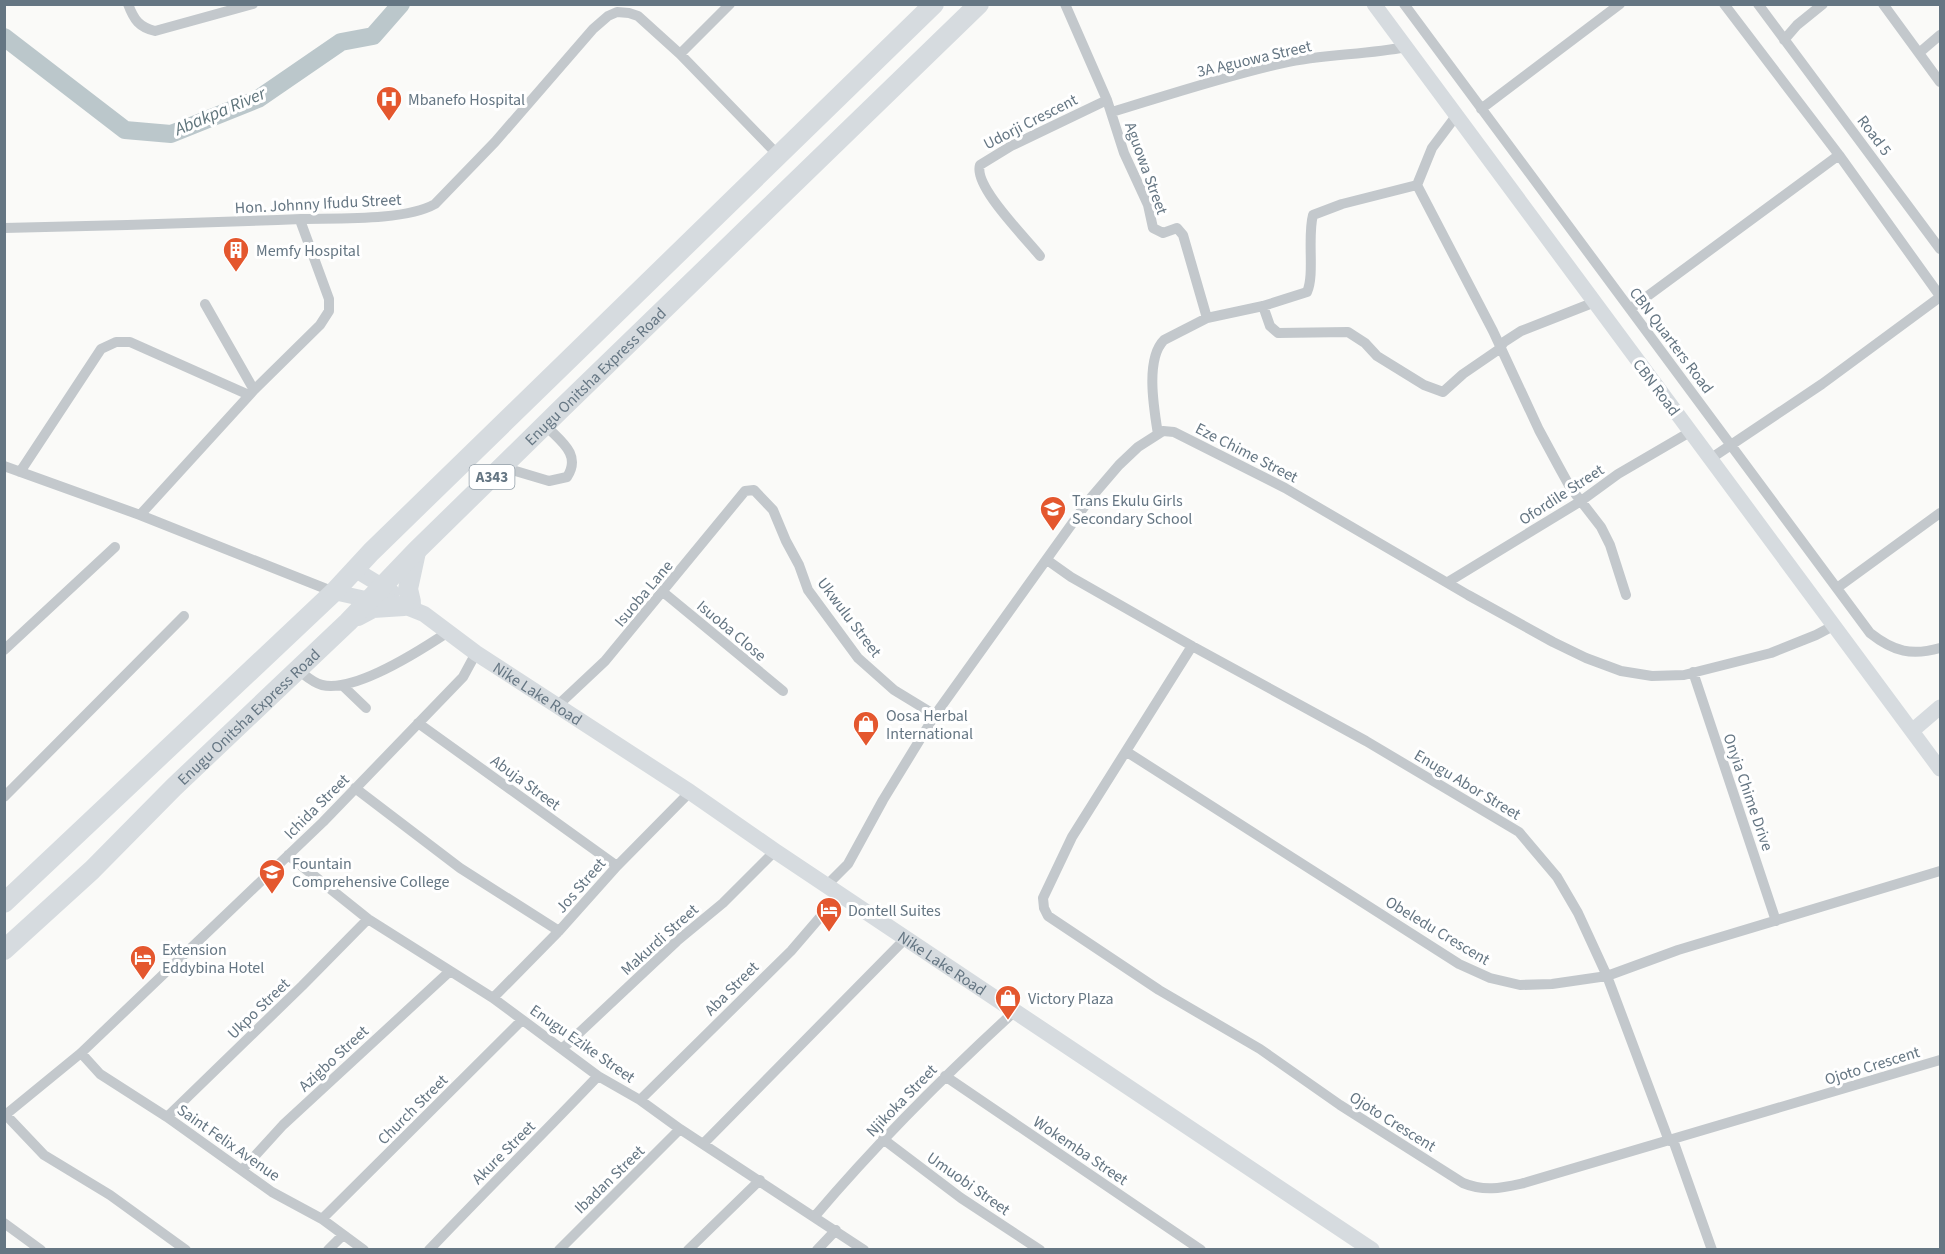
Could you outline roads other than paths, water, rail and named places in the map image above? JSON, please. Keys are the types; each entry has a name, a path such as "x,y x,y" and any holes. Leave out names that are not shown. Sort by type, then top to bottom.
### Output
{"highway":[{"name":"Enugu Onitsha Express Road","path":"4,903 334,592 354,569 934,4"},
{"name":"Enugu Onitsha Express Road","path":"4,950 79,883 174,787 348,622 416,551 979,4"},
{"path":"348,622 373,608 413,607 408,589 416,551"}],"main road":[{"name":"CBN Road","path":"1374,4 1941,769"},
{"path":"354,569 375,594"},
{"name":"Nike Lake Road","path":"334,592 375,594 386,601 413,607 556,707 690,792 1372,1250"},
{"path":"1912,731 1941,707"}],"street":[{"path":"128,4 133,19 143,28 155,30 253,4"},
{"path":"626,4 680,54 778,155"},
{"path":"680,54 730,4"},
{"name":"Aguowa Street","path":"1065,4 1112,112 1124,153 1148,205 1153,228 1163,234 1178,228 1183,235 1207,318"},
{"name":"CBN Quarters Road","path":"1404,4 1870,633 1884,644 1905,651 1923,652 1941,648"},
{"path":"1481,109 1607,8 1620,4"},
{"path":"1710,459 1822,384 1941,297 1839,156 1724,4"},
{"name":"Road 5","path":"1758,4 1941,249"},
{"path":"1784,40 1797,25 1823,4"},
{"path":"1883,4 1941,82"},
{"name":"Hon. Johnny Ifudu Street","path":"4,228 174,225 411,214 424,211 435,204 495,142 593,29 608,16 617,12 638,16"},
{"path":"1918,53 1941,34"},
{"name":"3A Aguowa Street","path":"1112,112 1283,63 1330,55 1376,52 1406,47"},
{"name":"Udorji Crescent","path":"1040,256 991,198 980,177 980,165 1011,146 1107,100"},
{"path":"1456,116 1432,148 1417,185 1500,346 1539,430 1570,487 1610,544 1626,595"},
{"path":"1630,309 1839,156"},
{"path":"1207,318 1263,306 1307,292 1310,286 1309,254 1313,215 1342,204 1417,185"},
{"path":"140,515 251,392 320,325 329,311 329,299 300,219"},
{"path":"1263,306 1270,326 1278,333 1348,332 1365,343 1377,356 1424,385 1440,392 1498,350 1512,336 1528,327 1595,302"},
{"path":"205,304 251,392"},
{"name":"Eze Chime Street","path":"1207,318 1177,332 1159,345 1154,356 1152,400 1155,420 1162,432 1174,432 1248,468 1553,642 1621,671 1665,677 1771,653 1833,626"},
{"path":"20,472 101,349 116,342 130,342 251,392"},
{"path":"502,467 549,481 567,477 573,467 573,458 566,446 545,425"},
{"path":"833,890 883,800 936,715 989,637 1089,500 1130,454 1162,432"},
{"name":"Ofordile Street","path":"1448,582 1581,501 1618,474 1690,432"},
{"path":"4,466 140,515 334,592"},
{"name":"Ukwulu Street","path":"745,491 754,490 773,510 808,590 858,658 894,690 936,715"},
{"name":"Isuoba Lane","path":"556,707 605,661 745,491"},
{"path":"1836,588 1941,513"},
{"path":"4,650 115,548"},
{"name":"Enugu Abor Street","path":"1047,560 1071,577 1366,741 1517,830 1563,886 1585,927 1671,1140 1712,1250"},
{"name":"Isuoba Close","path":"663,592 783,691"},
{"path":"4,797 184,616"},
{"path":"298,670 319,685 342,685 403,661 448,632"},
{"name":"Ojoto Crescent","path":"1192,646 1072,837 1043,897 1044,908 1048,916 1169,996 1260,1049 1299,1078 1463,1183 1475,1188 1497,1189 1524,1183 1941,1060"},
{"name":"Ichida Street","path":"5,1115 81,1053 288,855 463,677 476,652"},
{"name":"Onyia Chime Drive","path":"1693,672 1776,921"},
{"path":"342,685 366,708"},
{"name":"Abuja Street","path":"418,723 617,866"},
{"name":"Obeledu Crescent","path":"1127,752 1456,962 1478,974 1509,984 1533,986 1606,975 1678,950 1941,871"},
{"path":"355,788 460,868 559,931"},
{"name":"Jos Street","path":"493,998 690,792"},
{"name":"Makurdi Street","path":"563,1048 677,940 731,896 775,851"},
{"name":"Enugu Ezike Street","path":"288,855 368,919 493,998 598,1076 640,1100 680,1129 864,1250"},
{"name":"Aba Street","path":"640,1100 791,951 833,890"},
{"name":"Ukpo Street","path":"167,1117 368,919"},
{"path":"703,1143 906,939"},
{"name":"Azigbo Street","path":"242,1170 283,1125 449,972"},
{"name":"Njikoka Street","path":"815,1216 883,1139 945,1076 1015,1011"},
{"name":"Church Street","path":"322,1220 522,1020"},
{"name":"Saint Felix Avenue","path":"81,1053 100,1074 167,1117 272,1191 322,1220 364,1250"},
{"name":"Akure Street","path":"429,1250 598,1076"},
{"name":"Wokemba Street","path":"945,1076 1201,1250"},
{"path":"5,1115 44,1155 110,1195 186,1250"},
{"name":"Ibadan Street","path":"559,1250 680,1129"},
{"name":"Umuobi Street","path":"883,1139 961,1198 1040,1250"},
{"path":"688,1250 760,1180"},
{"path":"4,1223 41,1250"},
{"path":"817,1250 836,1230"},
{"path":"328,1250 343,1235"}],"waterway":[{"name":"Abakpa River","path":"4,37 125,130 171,134 258,99 341,42 373,36 401,4"}],"place":[{"name":"Mbanefo Hospital","path":"389,122"},
{"name":"Memfy Hospital","path":"236,273"},
{"name":"Trans Ekulu Girls Secondary School","path":"1053,532"},
{"name":"Oosa Herbal International","path":"866,747"},
{"name":"Fountain Comprehensive College","path":"272,895"},
{"name":"Dontell Suites","path":"829,933"},
{"name":"Extension Eddybina Hotel","path":"143,981"},
{"name":"Victory Plaza","path":"1008,1021"}]}
